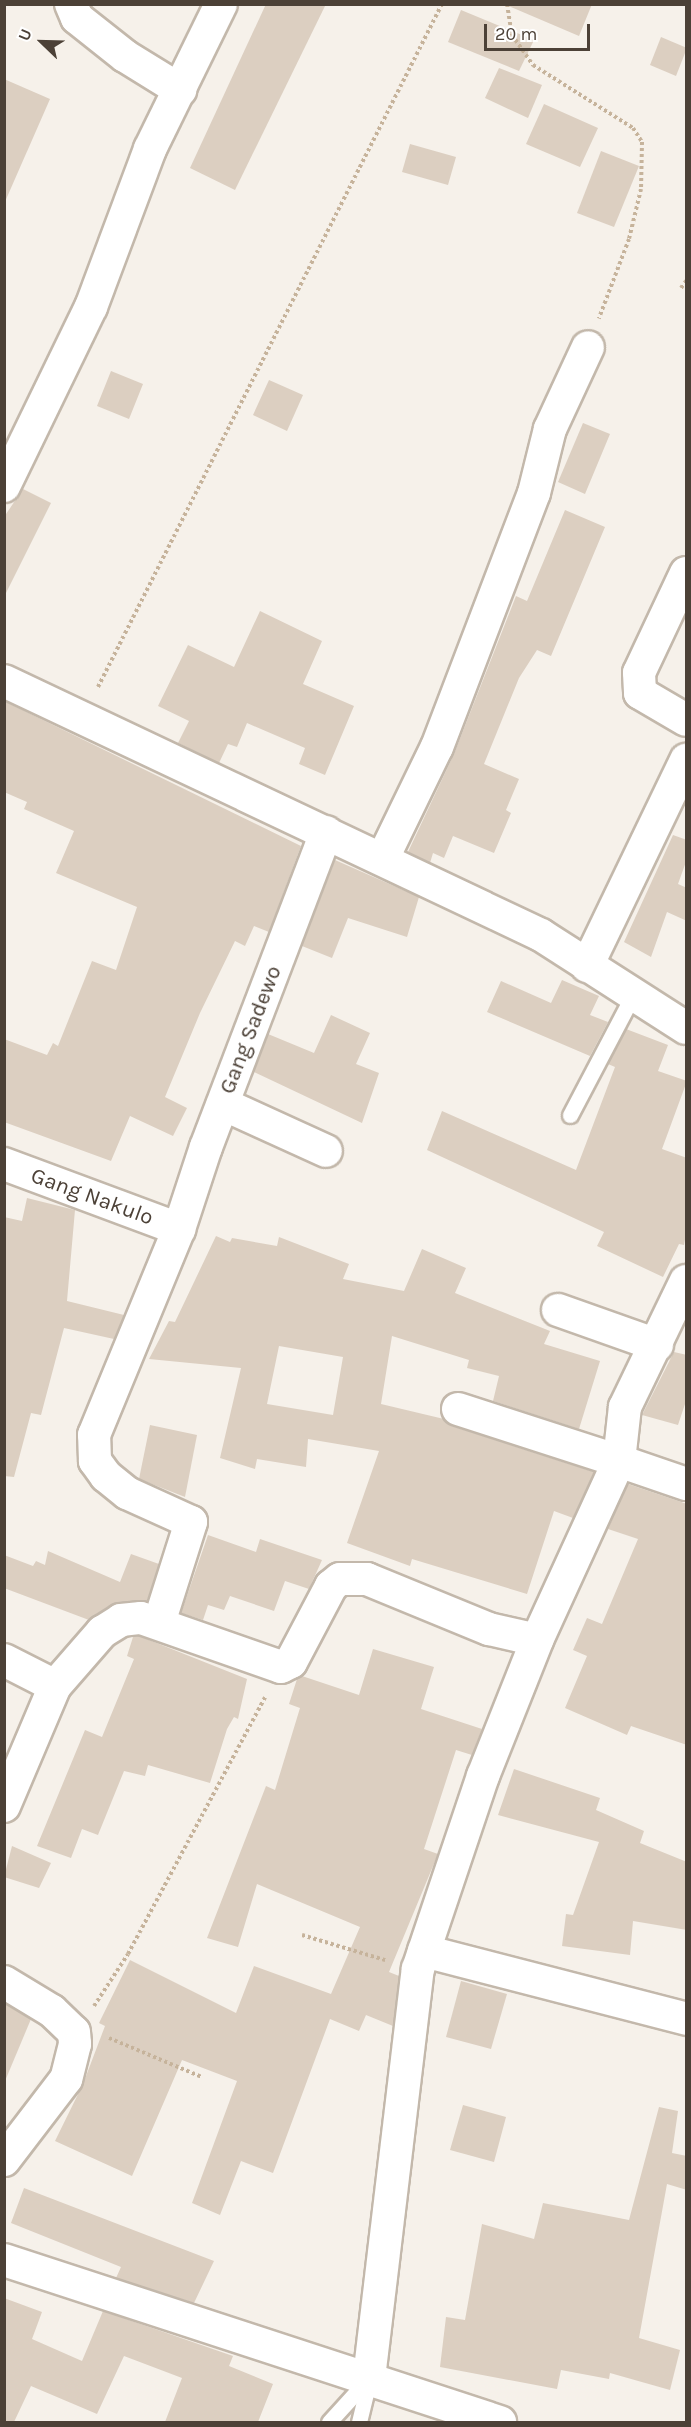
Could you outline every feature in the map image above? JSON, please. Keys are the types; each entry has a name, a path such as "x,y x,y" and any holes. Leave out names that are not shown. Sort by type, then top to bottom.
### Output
{"street":[{"path":"71,4 77,18 125,57 180,90"},
{"path":"4,486 91,307 150,149 221,4"},
{"path":"383,858 437,747 534,493 550,429 588,347"},
{"path":"687,573 639,673 640,693 687,720"},
{"path":"4,681 542,935 687,1028"},
{"path":"587,966 687,760"},
{"name":"Gang Sadewo","path":"159,1623 191,1522 127,1493 106,1476 95,1461 94,1435 179,1229 223,1104 326,832"},
{"path":"223,1104 327,1151"},
{"name":"Gang Nakulo","path":"4,1164 179,1229"},
{"path":"369,2378 421,1960 483,1776 537,1640 619,1461 625,1407 687,1281"},
{"path":"558,1310 657,1345"},
{"path":"458,1410 687,1484"},
{"path":"4,1806 55,1686 102,1632 121,1620 141,1618 159,1623 281,1667 291,1662 331,1586 340,1580 367,1579 489,1629 537,1640"},
{"path":"4,1660 55,1686"},
{"path":"421,1960 687,2019"},
{"path":"4,1982 77,2029 66,2079 4,2160"},
{"path":"4,2260 500,2422"}],"lane":[{"path":"570,1116 633,995"},
{"path":"329,2422 369,2378"},
{"path":"359,2422 369,2378"}],"path":[{"path":"82,719 442,4"},
{"path":"507,4 512,35 533,65 633,128 642,142 640,189 629,239 588,347"},
{"path":"681,288 687,281"},
{"path":"202,2077 77,2029 128,1954 281,1667"},
{"path":"302,1935 421,1960"}],"building":[{"path":"266,4 326,4 235,190 190,168"},
{"path":"504,4 592,4 579,36"},
{"path":"461,10 534,40 519,71 448,42"},
{"path":"661,37 687,48 676,76 650,65"},
{"path":"499,68 542,85 528,118 485,98"},
{"path":"4,79 50,99 4,204"},
{"path":"544,104 598,128 580,167 526,144"},
{"path":"410,144 456,157 448,185 402,172"},
{"path":"601,151 639,166 614,227 577,213"},
{"path":"111,371 143,384 129,419 97,406"},
{"path":"269,380 303,395 287,431 253,415"},
{"path":"583,423 610,434 585,494 558,482"},
{"path":"23,489 51,503 4,597 4,517"},
{"path":"565,510 605,527 551,656 537,650 519,678 484,764 519,779 506,810 511,813 494,853 453,836 444,858 433,853 430,863 408,852 454,754 516,596 527,601"},
{"path":"260,611 322,641 303,684 354,706 325,775 299,764 305,748 247,723 237,747 228,744 219,763 178,743 189,721 158,706 188,645 234,667"},
{"path":"4,701 301,846 269,932 254,926 245,946 235,941 200,1013 165,1097 187,1108 173,1136 130,1116 111,1161 4,1122 4,1039 47,1055 53,1043 58,1046 92,961 116,970 137,907 56,873 74,831 24,809 27,802 4,792"},
{"path":"673,835 687,840 687,859 678,884 687,888 687,921 667,912 651,957 624,942"},
{"path":"335,860 419,897 407,937 348,918 332,958 302,946"},
{"path":"562,980 599,996 590,1015 608,1022 590,1056 487,1012 501,981 551,1003"},
{"path":"331,1015 370,1033 356,1064 379,1073 362,1123 254,1072 268,1034 314,1053"},
{"path":"626,1029 668,1045 658,1071 687,1081 662,1149 687,1158 687,1228 684,1245 679,1244 663,1277 597,1246 604,1232 427,1150 442,1111 576,1170 615,1067 608,1064"},
{"path":"27,1198 75,1210 67,1301 124,1315 114,1339 64,1328 41,1415 31,1413 14,1477 4,1476 4,1217 22,1221"},
{"path":"216,1236 230,1242 232,1238 277,1246 279,1237 349,1264 343,1279 404,1291 422,1249 466,1268 455,1293 550,1331 544,1344 600,1361 579,1429 493,1401 499,1376 467,1368 469,1360 392,1336 381,1404 444,1419 452,1426 594,1472 573,1518 554,1511 527,1594 412,1559 410,1566 347,1543 379,1451 308,1439 306,1467 257,1459 255,1469 220,1458 241,1368 149,1359 169,1321 175,1322","holes":["279,1346 343,1357 333,1415 267,1404"]},
{"path":"674,1352 687,1355 687,1398 678,1425 642,1415"},
{"path":"150,1425 197,1435 185,1497 139,1479"},
{"path":"628,1484 687,1504 687,1745 631,1726 627,1735 565,1708 587,1656 573,1650 587,1618 602,1624 638,1539 608,1529"},
{"path":"208,1535 256,1552 260,1539 322,1560 309,1589 285,1581 274,1611 230,1596 224,1610 208,1605 203,1620 181,1613"},
{"path":"48,1551 120,1582 131,1554 159,1564 147,1601 119,1602 89,1620 4,1588 4,1555 33,1566 36,1561 45,1565"},
{"path":"139,1636 247,1679 238,1719 234,1717 227,1729 210,1783 148,1765 145,1776 124,1771 98,1835 82,1829 71,1858 37,1846 85,1730 102,1737 134,1659 127,1656 133,1637"},
{"path":"373,1649 434,1667 421,1709 482,1729 472,1755 456,1750 424,1849 438,1854 389,1972 399,1976 393,2026 366,2015 359,2031 330,2019 273,2173 241,2161 220,2215 192,2203 237,2081 182,2060 132,2176 55,2141 83,2084 105,2026 99,2023 130,1960 236,2013 254,1966 331,1994 360,1927 257,1884 238,1947 207,1938 266,1786 275,1790 300,1708 289,1704 297,1679 302,1676 359,1695"},
{"path":"514,1769 600,1798 596,1810 644,1831 640,1843 687,1862 687,1930 633,1921 630,1955 562,1946 566,1914 573,1915 599,1842 498,1815"},
{"path":"12,1846 51,1863 39,1888 4,1877"},
{"path":"461,1981 507,1994 491,2049 446,2037"},
{"path":"4,2003 31,2019 5,2081 4,2081"},
{"path":"463,2105 506,2117 494,2162 450,2150"},
{"path":"659,2107 678,2111 672,2153 687,2156 687,2190 667,2184 639,2338 680,2350 670,2390 610,2373 609,2379 561,2370 557,2389 440,2367 446,2317 465,2320 482,2224 534,2239 543,2203 629,2220"},
{"path":"24,2188 214,2261 194,2303 116,2278 121,2267 11,2223"},
{"path":"4,2298 42,2312 32,2339 82,2361 103,2311 233,2356 229,2366 273,2384 258,2422 165,2422 182,2378 124,2356 97,2414 31,2386 14,2422 4,2422"}]}
